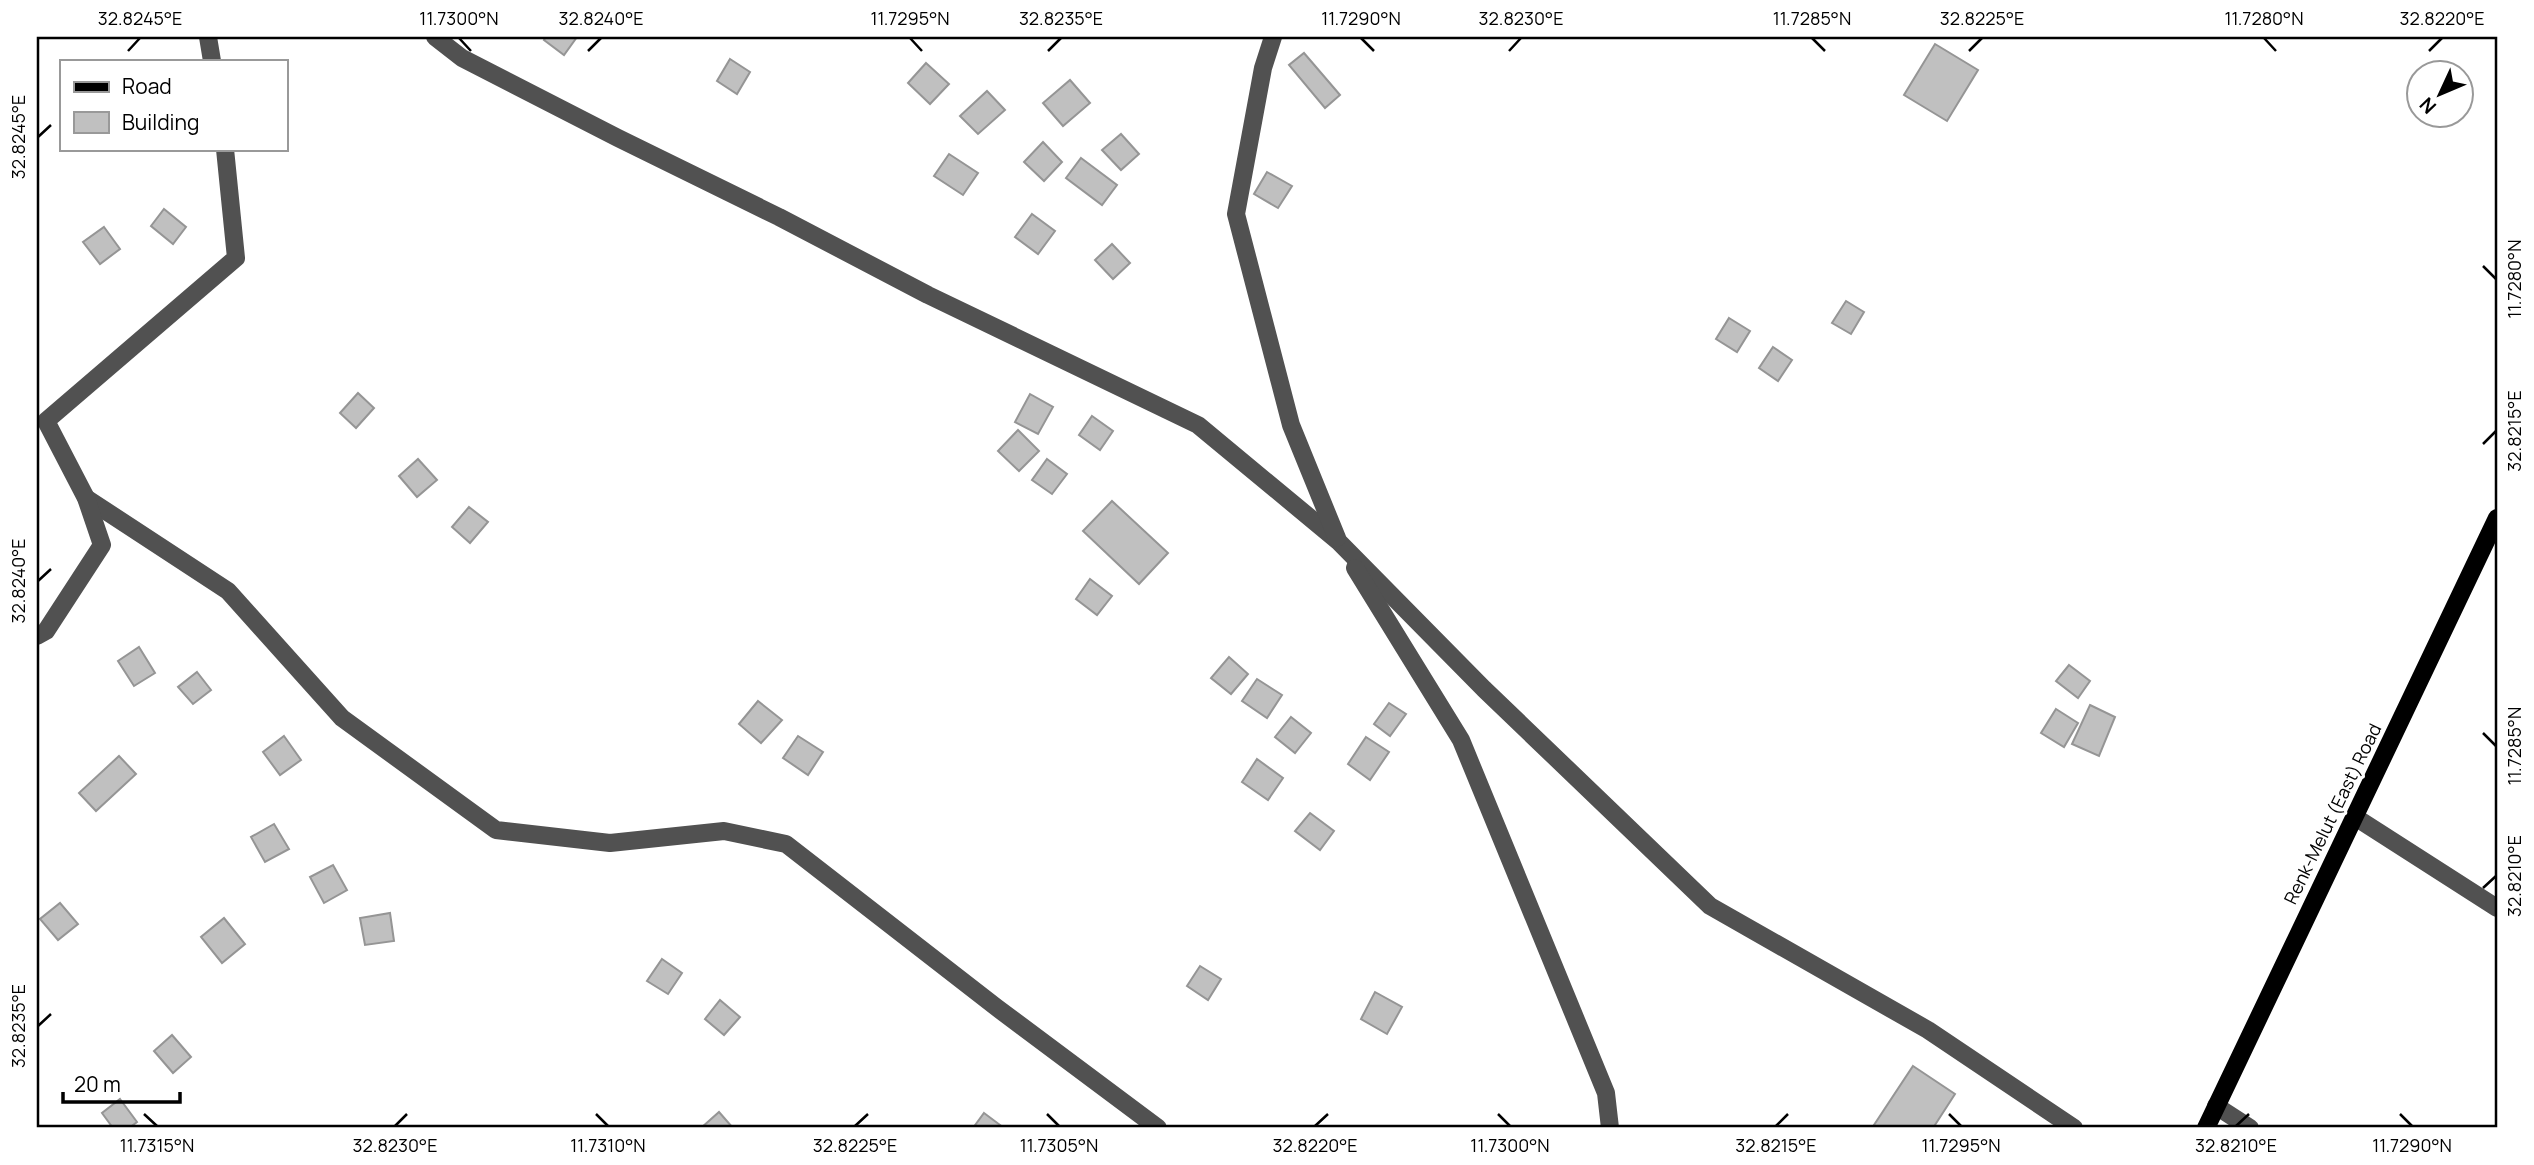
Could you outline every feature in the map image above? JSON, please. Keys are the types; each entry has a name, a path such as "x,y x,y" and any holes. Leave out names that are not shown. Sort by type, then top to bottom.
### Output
{"main road":[{"name":"Renk-Melut (East) Road","path":"2206,1128 2495,527"}],"street":[{"path":"208,37 212,60"},
{"path":"435,37 462,58 606,132 928,295 1198,425 1338,541 1484,689 1710,906 1928,1030 2074,1128"},
{"path":"1273,37 1264,68 1236,214 1291,425 1338,541 1461,740 1606,1093 1610,1128"},
{"path":"37,636 46,631 103,544 86,498 41,415 236,258 225,150"},
{"path":"86,498 228,591 342,718 496,830 610,844 724,831 786,844 996,1007 1158,1128"},
{"path":"2355,817 2497,908"},
{"path":"2217,1106 2250,1128"}],"building":[{"path":"546,37 577,37 564,55 544,40"},
{"path":"1935,44 1978,70 1947,121 1904,95"},
{"path":"1304,53 1340,95 1325,108 1289,65"},
{"path":"730,59 750,72 737,94 717,81"},
{"path":"926,63 949,84 930,104 908,83"},
{"path":"1070,80 1090,103 1063,126 1043,103"},
{"path":"987,91 1005,110 978,134 960,116"},
{"path":"1121,134 1139,154 1121,170 1102,150"},
{"path":"1043,142 1062,162 1044,181 1024,162"},
{"path":"949,154 978,173 963,195 934,176"},
{"path":"1081,158 1117,185 1102,205 1066,178"},
{"path":"1267,172 1292,186 1278,208 1254,194"},
{"path":"164,209 186,227 173,244 151,226"},
{"path":"1032,214 1055,231 1038,254 1015,237"},
{"path":"104,227 120,249 100,264 83,242"},
{"path":"1112,244 1130,263 1113,279 1095,260"},
{"path":"1846,301 1864,312 1851,334 1832,323"},
{"path":"1729,318 1750,331 1737,352 1716,339"},
{"path":"1773,347 1792,360 1778,381 1759,368"},
{"path":"358,393 374,408 356,428 340,413"},
{"path":"1030,394 1053,407 1038,434 1015,422"},
{"path":"1092,416 1113,431 1100,450 1079,435"},
{"path":"1018,430 1039,451 1019,471 998,451"},
{"path":"418,459 437,480 417,497 399,476"},
{"path":"1047,459 1067,474 1052,494 1032,480"},
{"path":"1112,501 1168,553 1139,584 1083,531"},
{"path":"469,507 488,522 470,543 452,527"},
{"path":"1090,579 1112,596 1097,615 1076,599"},
{"path":"139,647 155,673 134,686 118,661"},
{"path":"1229,657 1248,674 1231,694 1211,678"},
{"path":"2069,665 2090,681 2078,698 2056,681"},
{"path":"197,672 211,690 193,704 178,687"},
{"path":"1257,679 1282,695 1267,718 1242,701"},
{"path":"758,701 782,720 761,743 739,724"},
{"path":"1389,703 1406,714 1390,736 1374,724"},
{"path":"2090,705 2115,717 2099,756 2072,744"},
{"path":"2056,709 2078,723 2064,747 2041,733"},
{"path":"1291,717 1311,733 1295,753 1275,737"},
{"path":"284,736 301,760 280,775 263,752"},
{"path":"798,736 823,752 808,775 783,758"},
{"path":"1366,737 1389,752 1370,780 1348,764"},
{"path":"119,756 136,774 96,811 79,793"},
{"path":"1257,759 1283,778 1268,800 1242,782"},
{"path":"1310,813 1334,831 1320,850 1295,831"},
{"path":"274,824 289,849 265,862 251,837"},
{"path":"333,865 347,890 324,903 310,877"},
{"path":"60,903 78,924 58,940 40,919"},
{"path":"390,913 394,941 365,945 360,918"},
{"path":"224,918 245,944 222,963 201,937"},
{"path":"662,959 682,973 668,994 647,981"},
{"path":"1200,966 1221,979 1208,1000 1187,986"},
{"path":"1375,992 1402,1007 1387,1034 1361,1019"},
{"path":"720,1000 740,1017 724,1035 705,1019"},
{"path":"172,1035 191,1057 173,1073 154,1051"},
{"path":"1913,1066 1955,1094 1933,1128 1872,1128"},
{"path":"120,1099 137,1122 129,1128 113,1128 102,1113"},
{"path":"719,1112 733,1128 701,1128"},
{"path":"984,1113 1004,1128 973,1128"}]}
